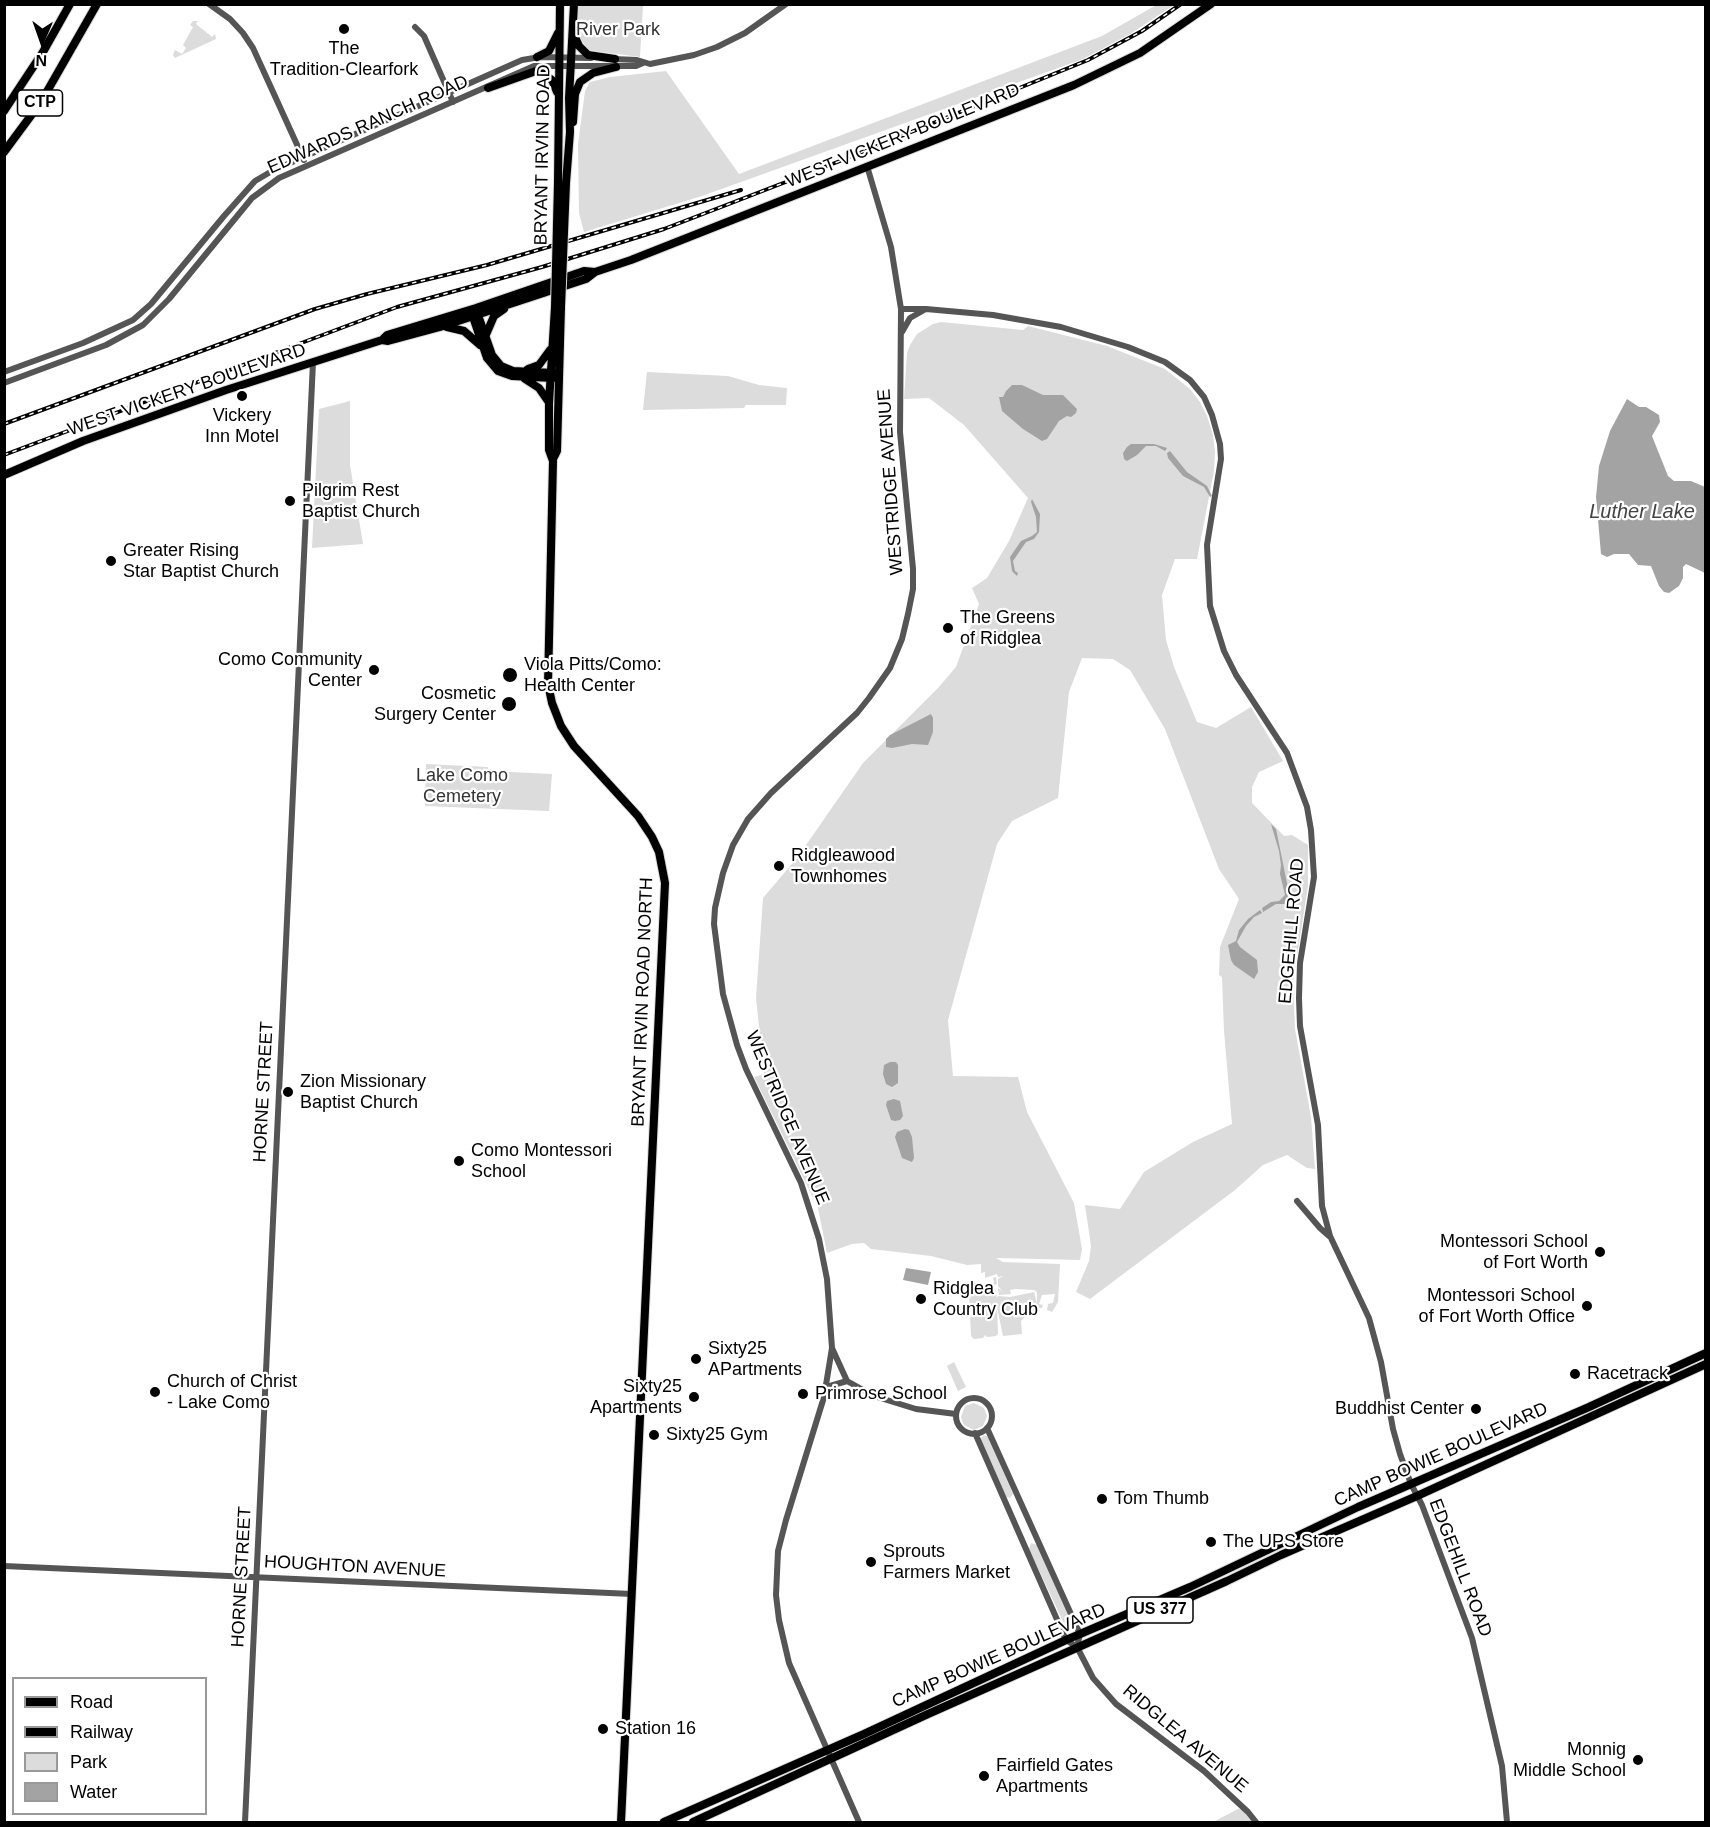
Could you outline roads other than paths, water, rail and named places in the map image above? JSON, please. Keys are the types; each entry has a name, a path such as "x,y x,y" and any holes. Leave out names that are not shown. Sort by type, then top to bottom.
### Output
{"highway":[{"name":"CTP","path":"4,111 43,52 70,4"},
{"name":"CTP","path":"4,153 41,102 97,4"}],"main road":[{"name":"BRYANT IRVIN ROAD","path":"558,307 562,182 558,99 561,66 560,4"},
{"name":"BRYANT IRVIN ROAD","path":"562,182 570,132 574,4"},
{"name":"WEST VICKERY BOULEVARD","path":"382,340 387,335 528,299 586,279 595,272 1074,85 1150,46 1210,4"},
{"path":"537,57 549,51 560,29"},
{"path":"573,31 583,52 616,63"},
{"path":"570,132 576,89 580,82 593,73 616,63"},
{"path":"488,88 530,72 542,72 552,80 558,99"},
{"name":"WEST VICKERY BOULEVARD","path":"4,475 83,441 226,390 382,340 440,327 584,271 595,272"},
{"path":"485,337 494,316 528,299"},
{"name":"BRYANT IRVIN ROAD NORTH","path":"553,459 557,451 552,346 558,307"},
{"name":"BRYANT IRVIN ROAD NORTH","path":"558,307 554,375 549,403 549,450 553,459 547,668 552,702 561,726 574,746 645,826 659,852 665,883 633,1594"},
{"path":"475,312 492,355 498,364 522,374 539,388 549,403"},
{"path":"475,312 483,348 487,358 498,371 504,374 554,375"},
{"path":"440,327 464,330 483,348"},
{"path":"522,374 538,365 552,346"},
{"name":"CAMP BOWIE BOULEVARD","path":"664,1822 1706,1353"},
{"path":"1695,1358 1702,1365"},
{"name":"CAMP BOWIE BOULEVARD","path":"693,1822 1287,1552 1591,1418 1702,1365"},
{"path":"1510,1440 1515,1450"},
{"path":"1168,1607 1168,1600 1190,1587"},
{"path":"623,1820 633,1594"}],"street":[{"path":"209,4 230,19 253,48 306,166"},
{"path":"616,63 636,66 643,63 672,60 717,47 745,33 786,4"},
{"path":"415,27 424,36 453,102"},
{"name":"EDWARDS RANCH ROAD","path":"4,372 133,320 151,304 255,181 272,171 522,60 537,57 571,57 616,63"},
{"name":"EDWARDS RANCH ROAD","path":"4,383 106,345 143,325 169,299 252,198 279,178 534,66 616,63"},
{"path":"383,131 386,125 404,111"},
{"name":"WESTRIDGE AVENUE","path":"858,1822 786,1653 778,1620 776,1588 778,1551 783,1530 824,1397 832,1348 827,1279 814,1219 801,1183 746,1069 737,1044 723,994 715,936 715,908 723,873 748,819 771,793 857,713 884,678 902,639 908,614 913,589 913,569 900,432 901,309 891,247 867,166"},
{"path":"231,208 239,214"},
{"name":"EDGEHILL ROAD","path":"901,309 993,315 1061,327 1153,356 1190,380 1204,397 1212,415 1221,452 1219,482 1207,544 1210,606 1224,651 1236,675 1287,753 1306,807 1311,830 1314,877 1300,963 1299,998 1300,1026 1318,1125 1322,1206 1330,1236 1369,1318 1381,1362 1393,1430 1411,1484 1422,1505 1472,1638 1502,1766 1507,1822"},
{"path":"901,332 910,318 926,309"},
{"path":"102,334 106,345"},
{"name":"HORNE STREET","path":"245,1822 313,362"},
{"path":"1297,1201 1330,1236"},
{"path":"832,1348 847,1381 874,1396 900,1406 956,1414"},
{"path":"824,1397 830,1386 847,1381"},
{"path":"975,1433 1065,1640 1077,1647 1080,1634 987,1428 992,1414 990,1407 973,1398 959,1406 956,1414 962,1429 975,1433 987,1428"},
{"name":"HOUGHTON AVENUE","path":"4,1566 633,1594"},
{"name":"RIDGLEA AVENUE","path":"1077,1647 1093,1678 1116,1704 1204,1771 1256,1822"}],"water":[{"path":"1012,385 1022,385 1043,395 1063,395 1077,409 1076,413 1059,421 1047,439 1042,441 1002,411 999,397 1003,397"},
{"name":"Luther Lake","path":"1627,399 1659,415 1660,422 1652,436 1668,476 1674,481 1691,481 1705,487 1705,573 1686,564 1683,567 1683,578 1679,586 1669,593 1664,592 1659,586 1651,566 1638,565 1629,554 1614,554 1607,557 1601,554 1596,497 1599,466 1610,431"},
{"path":"1131,444 1154,444 1167,448 1165,451 1156,446 1146,446 1127,461 1123,453"},
{"path":"1170,451 1187,472 1207,486 1212,496 1210,497 1204,487 1183,476 1168,458 1167,453"},
{"path":"1032,499 1040,514 1039,532 1034,539 1026,542 1013,561 1017,576 1012,571 1010,557 1021,541 1037,532"},
{"path":"931,714 933,732 928,745 886,747 886,739 890,735"},
{"path":"1271,824 1276,829 1288,888 1288,899 1285,904 1276,904 1263,912 1262,908 1271,902 1279,901 1285,895 1280,874 1279,851"},
{"path":"1260,910 1262,913 1254,917 1246,926 1237,942 1257,960 1258,972 1254,979 1234,965 1228,945 1236,941 1239,930"},
{"path":"896,1062 898,1065 898,1083 892,1087 886,1084 883,1074 884,1065"},
{"path":"894,1099 900,1101 903,1116 900,1120 895,1121 891,1120 886,1105 887,1101"},
{"path":"909,1130 912,1137 914,1158 912,1162 902,1158 895,1137 897,1132"},
{"path":"906,1268 931,1272 928,1285 903,1280"}],"railway":[{"path":"4,455 397,307 542,267 664,229 840,161 1088,60 1142,31 1181,4"},
{"path":"4,424 315,309 487,265 741,190"}],"place":[{"name":"The Tradition-Clearfork","path":"344,29"},
{"name":"Vickery Inn Motel","path":"242,396"},
{"name":"Pilgrim Rest Baptist Church","path":"290,501"},
{"name":"Greater Rising Star Baptist Church","path":"111,561"},
{"name":"The Greens of Ridglea","path":"948,628"},
{"name":"Como Community Center","path":"374,670"},
{"name":"Viola Pitts/Como: Health Center","path":"510,675"},
{"name":"Cosmetic Surgery Center","path":"509,704"},
{"name":"Ridgleawood Townhomes","path":"779,866"},
{"name":"Zion Missionary Baptist Church","path":"288,1092"},
{"name":"Como Montessori School","path":"459,1161"},
{"name":"Montessori School of Fort Worth","path":"1600,1252"},
{"name":"Ridglea Country Club","path":"921,1299"},
{"name":"Montessori School of Fort Worth Office","path":"1587,1306"},
{"name":"Sixty25 APartments","path":"696,1359"},
{"name":"Racetrack","path":"1575,1374"},
{"name":"Church of Christ - Lake Como","path":"155,1392"},
{"name":"Primrose School","path":"803,1394"},
{"name":"Sixty25 Apartments","path":"694,1397"},
{"name":"Buddhist Center","path":"1476,1409"},
{"name":"Sixty25 Gym","path":"654,1435"},
{"name":"Tom Thumb","path":"1102,1499"},
{"name":"The UPS Store","path":"1211,1542"},
{"name":"Sprouts Farmers Market","path":"871,1562"},
{"name":"Station 16","path":"603,1729"},
{"name":"Monnig Middle School","path":"1638,1760"},
{"name":"Fairfield Gates Apartments","path":"984,1776"}],"park label":[{"name":"River Park","path":"618,30"},
{"name":"Lake Como Cemetery","path":"462,786"}]}
